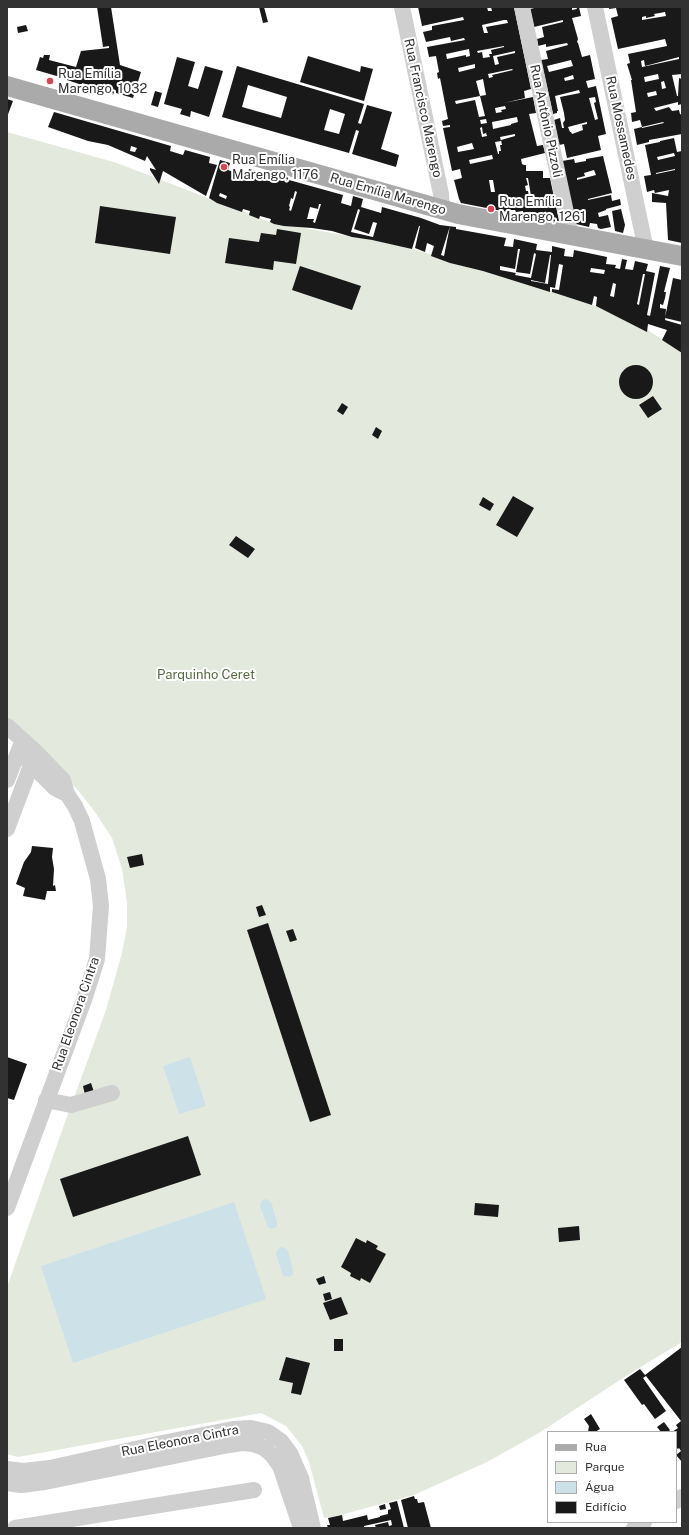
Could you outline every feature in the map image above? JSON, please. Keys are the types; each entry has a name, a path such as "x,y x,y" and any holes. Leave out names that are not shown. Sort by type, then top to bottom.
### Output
{"main road":[{"name":"Rua Emília Marengo","path":"7,86 442,210 570,236 682,256"}],"street":[{"name":"Rua Francisco Marengo","path":"402,7 441,194 442,210"},
{"name":"Rua Antônio Pizzoli","path":"522,7 570,236"},
{"name":"Rua Mossamedes","path":"595,7 646,250"},
{"name":"Rua Eleonora Cintra","path":"7,726 16,744 34,758 55,788 67,794 75,806 82,821 98,879 101,906 100,930 95,966 84,1000 7,1208"},
{"path":"7,780 16,744"},
{"path":"7,829 34,758"},
{"path":"46,1100 71,1105 112,1093"},
{"name":"Rua Eleonora Cintra","path":"7,1469 23,1471 50,1468 152,1445 233,1429 251,1428 268,1432 281,1441 290,1453 301,1478 313,1528"},
{"name":"Rua Eleonora Cintra","path":"7,1483 21,1485 45,1482 229,1445 242,1443 253,1444 264,1448 272,1455 280,1466 301,1528"},
{"path":"15,1528 254,1490"}],"green space":[{"name":"Parquinho Ceret","path":"7,132 117,163 270,222 399,245 558,292 633,320 682,353 682,1342 629,1374 539,1433 487,1462 414,1495 337,1516 324,1518 309,1462 302,1446 286,1426 261,1413 18,1457 7,1454 7,1287 106,1010 122,953 127,927 127,902 122,869 112,838 95,812 77,789 7,723"}],"water":[{"path":"190,1057 206,1106 179,1114 163,1066"},
{"path":"266,1199 271,1202 277,1222 277,1227 272,1229 268,1227 260,1206 261,1201"},
{"path":"234,1202 266,1299 73,1363 41,1266"},
{"path":"280,1247 285,1248 288,1251 293,1270 293,1275 289,1277 283,1276 276,1254"}],"building":[{"path":"97,7 111,7 120,65 141,72 133,98 82,83 82,85 36,70 40,57 43,58 44,55 50,55 49,60 76,67 81,51 109,48 109,46 103,47"},
{"path":"259,7 264,7 268,22 263,23"},
{"path":"418,7 487,7 488,11 492,11 491,7 514,7 531,89 524,91 525,98 504,103 533,97 536,113 529,114 537,146 543,145 545,153 521,159 522,164 526,165 526,171 543,171 543,178 550,178 559,221 540,218 539,213 523,213 523,211 516,212 515,210 507,210 507,212 461,203 454,180 462,178 460,169 452,171 443,128 450,127 450,125 443,126 442,121 448,119 440,78 438,79 437,73 439,72 436,56 429,57 427,47 465,40 464,38 451,41 450,37 426,42 423,32 432,30 432,26 464,20 463,17 422,26","holes":["507,20 508,23 486,27 488,33 484,33 482,25","504,46 491,50 492,54 489,54 490,57 483,58 482,52 478,53 477,51","469,49 470,56 466,57 466,55 447,59 446,54","515,51 515,53 497,57 499,64 495,65 493,56","475,64 475,68 459,72 458,68","513,70 492,75 493,77 489,78 488,74","483,79 486,95 480,96 476,81","480,96 485,116 479,117 475,100 456,104 455,101","505,106 506,109 501,110 502,112 496,113 495,108","517,117 518,122 493,129 492,122","486,119 487,123 481,124 480,120","482,127 483,134 486,133 487,136 482,137 480,128","515,134 515,136 501,140 502,145 500,145 501,151 499,151 499,154 495,142 501,141 500,137","472,143 474,149 458,152 457,147","492,155 493,159 470,164 469,160","526,178 528,178 531,196 529,197 528,191 526,191 525,186 528,185","489,180 493,180 495,192 491,192"]},
{"path":"539,7 572,7 572,10 579,7 581,16 572,18 582,57 590,55 595,79 586,81 588,88 596,86 606,134 598,136 601,150 567,158 564,144 559,145 554,120 560,118 562,128 564,128 563,123 565,120 560,97 580,93 579,90 555,96 558,111 557,113 553,114 541,60 548,59 546,51 568,45 567,43 546,47 546,44 538,46 537,39 544,37 542,27 563,22 563,20 534,27 530,9","holes":["571,60 573,66 549,72 547,66","573,75 574,79 565,81 564,78","595,97 596,102 594,103 598,119 595,120 589,98","587,122 587,124 582,125 583,130 572,134 568,127"]},
{"path":"609,7 681,7 682,74 672,75 677,96 679,78 682,79 682,104 678,105 678,102 654,108 656,111 669,107 672,111 679,110 680,114 682,115 682,134 649,140 649,142 637,145 634,129 642,127 640,120 632,122 631,113 636,112 632,80 627,64 630,63 628,54 667,46 665,39 618,49 611,18 618,16 616,8 609,9","holes":["665,12 666,16 642,20 642,17 646,16 646,18 655,16 654,14","679,57 679,59 642,67 641,61 644,60 645,66","658,74 659,79 645,82 644,77","664,81 666,88 662,89 661,82","656,91 657,95 648,97 647,93","664,123 642,128 642,127"]},
{"path":"26,25 28,31 18,33 17,27"},
{"path":"308,56 360,72 361,66 373,69 364,101 300,82"},
{"path":"177,57 195,62 188,86 198,89 205,66 223,71 209,117 191,111 190,117 180,114 182,109 164,104"},
{"path":"237,66 364,104 358,123 361,124 367,105 392,112 381,149 399,155 396,167 352,154 359,131 356,130 349,153 222,117","holes":["248,85 287,97 281,118 242,107","330,109 345,114 339,134 324,130"]},
{"path":"155,91 162,93 158,107 151,105"},
{"path":"7,99 13,101 7,117"},
{"path":"54,112 171,146 170,151 183,155 185,150 210,157 209,163 217,165 206,196 163,171 159,184 150,168 156,170 147,156 145,161 108,145 88,141 48,127","holes":["131,146 137,148 135,152 130,151"]},
{"path":"674,138 677,152 682,151 682,243 668,240 666,203 652,202 652,193 668,196 669,190 655,193 654,190 647,192 644,176 651,175 645,145","holes":["674,153 675,156 658,160 657,157","675,170 656,174 656,173"]},
{"path":"603,156 612,193 588,200 611,195 612,201 620,199 621,205 598,213 599,217 608,215 611,227 601,229 598,228 597,224 590,223 589,227 576,224 562,161 574,159 575,163 586,161 586,159","holes":["594,170 596,175 577,180 577,178 585,176 584,173"]},
{"path":"220,160 230,163 228,170 247,177 249,169 343,195 341,203 351,206 353,196 363,199 361,207 381,213 382,207 440,225 450,226 456,227 456,229 506,238 504,246 513,247 514,239 537,244 536,250 552,252 552,246 565,249 564,256 573,257 574,250 607,257 606,264 616,265 615,268 620,269 622,259 627,260 625,269 633,270 635,261 648,264 646,271 655,273 647,315 650,316 660,266 670,268 664,292 666,292 665,298 663,305 660,304 660,308 666,309 665,320 682,325 682,353 662,340 667,330 648,324 647,332 596,306 597,297 594,296 592,305 552,292 552,289 559,290 563,265 559,264 555,288 550,287 550,292 431,256 434,246 427,243 425,252 415,248 420,226 412,249 352,237 332,231 274,224 270,222 271,219 260,216 259,219 249,215 250,211 243,209 242,212 217,203 209,198","holes":["295,191 297,192 291,211 289,210 289,206 291,198 293,199","220,193 227,196 226,199 219,196","319,204 321,204 315,223 313,222 314,219 307,219 310,207 318,209","358,209 360,210 354,229 369,234 373,222 377,223 373,237 351,232","450,226 444,256 441,255","518,249 520,249 516,272 530,274 534,253 536,254 531,278 500,270 500,266 515,269","550,255 551,255 548,284 531,280 545,283","591,268 605,270 604,274 590,272","643,274 645,274 639,305 637,304","613,283 616,284 614,297 610,296"]},
{"path":"100,206 176,217 170,254 95,243"},
{"path":"621,209 625,225 623,233 615,231 612,211"},
{"path":"277,229 301,233 296,264 274,261 273,270 225,263 229,238 259,242 261,233 276,235"},
{"path":"300,266 361,286 352,310 292,290"},
{"path":"673,278 682,280 682,322 665,318"},
{"path":"633,365 639,365 643,366 650,372 653,382 652,389 646,396 639,399 633,399 629,398 622,392 619,385 619,379 620,375 626,368"},
{"path":"653,396 662,409 648,418 639,405"},
{"path":"342,403 348,407 343,415 337,411"},
{"path":"376,427 382,431 378,439 372,435"},
{"path":"513,496 534,508 517,537 496,525"},
{"path":"483,497 494,504 490,511 479,505"},
{"path":"236,536 255,549 248,558 229,545"},
{"path":"32,846 53,848 53,886 55,885 56,891 47,891 45,900 23,896 25,888 16,884 24,862 31,852"},
{"path":"142,854 144,865 130,868 127,857"},
{"path":"262,905 266,915 259,917 256,907"},
{"path":"268,923 331,1115 310,1122 247,930"},
{"path":"293,929 297,940 290,942 286,931"},
{"path":"7,1057 27,1064 14,1100 7,1098"},
{"path":"91,1083 94,1092 85,1095 83,1086"},
{"path":"188,1136 201,1175 73,1217 60,1179"},
{"path":"475,1203 499,1205 498,1217 474,1215"},
{"path":"579,1226 580,1240 559,1242 558,1228"},
{"path":"356,1238 366,1243 367,1240 378,1246 376,1249 386,1254 370,1283 361,1278 360,1281 350,1276 351,1273 341,1267"},
{"path":"324,1276 326,1283 319,1285 316,1279"},
{"path":"330,1292 332,1299 325,1301 323,1294"},
{"path":"341,1297 348,1314 330,1320 323,1303"},
{"path":"334,1339 343,1339 343,1351 334,1351"},
{"path":"682,1347 682,1462 677,1456 677,1454 681,1451 677,1448 677,1431 674,1431 678,1428 676,1425 681,1421 646,1376 643,1378 666,1411 655,1419 644,1404 642,1405 624,1380 640,1369 645,1375"},
{"path":"286,1357 310,1363 301,1395 291,1393 293,1383 279,1380"},
{"path":"591,1414 600,1429 597,1431 588,1431 589,1426 584,1419"},
{"path":"664,1422 670,1430 660,1431 657,1427"},
{"path":"414,1496 418,1503 424,1502 431,1528 408,1528 401,1500"},
{"path":"397,1501 404,1528 376,1528 375,1525 388,1522 389,1526 392,1525 391,1520 364,1526 364,1528 328,1528 327,1525 330,1525 328,1518 342,1515 343,1521 367,1515 368,1520 388,1514 388,1510 391,1509 389,1503"},
{"path":"385,1504 386,1509 380,1510 379,1506"}],"place":[{"name":"Rua Emília Marengo, 1032","path":"50,81"},
{"name":"Rua Emília Marengo, 1176","path":"224,167"},
{"name":"Rua Emília Marengo, 1261","path":"491,209"}]}
